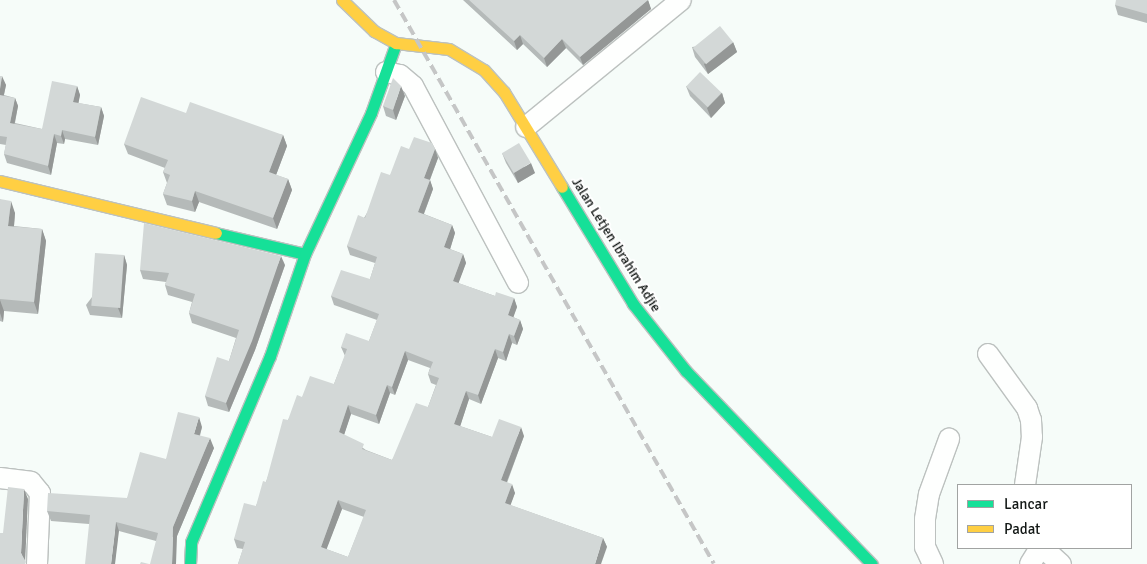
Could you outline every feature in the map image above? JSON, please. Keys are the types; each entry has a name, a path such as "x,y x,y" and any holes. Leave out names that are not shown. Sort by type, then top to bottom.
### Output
{"main road":[{"name":"Jalan Letjen Ibrahim Adjie","path":"342,0 374,31 396,43 449,49 484,70 504,92 633,304 686,371 872,564"},
{"path":"190,564 191,542 270,356 305,254 371,113 396,43"},
{"path":"0,181 305,254"}],"street":[{"path":"526,127 681,0"},
{"path":"386,72 400,75 412,86 518,283"},
{"path":"988,354 1027,408 1031,420 1032,437 1025,484"},
{"path":"933,564 925,547 925,519 929,494 949,439"},
{"path":"0,478 31,482 40,492 37,564"},
{"path":"1030,564 1040,549"},
{"path":"1042,549 1061,564"}],"building":[{"path":"469,0 648,0 580,57 562,39 544,58 520,35 514,41"},
{"path":"1116,0 1147,0 1147,14 1115,5"},
{"path":"720,26 733,42 706,64 693,48"},
{"path":"700,72 722,93 708,107 686,86"},
{"path":"393,78 401,86 393,110 383,106"},
{"path":"52,81 77,86 73,102 101,107 95,137 62,130 61,136 54,134 48,166 4,154 7,137 0,136 0,95 15,98 10,123 42,129"},
{"path":"141,97 186,113 190,102 283,135 269,172 288,179 273,218 195,191 192,201 163,194 170,175 163,172 168,160 124,144"},
{"path":"414,137 432,143 435,149 424,178 430,180 418,212 452,225 444,247 463,254 453,281 495,296 496,292 514,298 508,315 520,320 514,336 509,334 503,352 495,349 478,395 466,391 454,424 492,437 499,419 521,427 501,480 512,484 505,503 603,538 595,564 238,564 245,542 234,539 244,503 256,506 263,481 266,482 283,419 288,420 297,395 302,397 310,376 334,384 347,349 341,347 346,333 369,341 379,314 331,296 341,270 370,279 377,257 347,246 358,215 365,218 381,172 390,175 401,146 409,149","holes":["405,351 433,362 428,374 439,378 428,407 416,403 392,460 362,449 364,444 339,432 348,405 376,415 387,385 392,387","338,500 366,510 348,557 321,547"]},
{"path":"519,143 531,163 514,173 502,153"},
{"path":"0,199 11,201 8,226 42,229 34,302 0,299"},
{"path":"144,223 281,256 252,341 226,403 205,396 217,357 229,361 239,330 189,313 195,294 165,285 169,273 140,270"},
{"path":"95,253 124,255 120,308 91,306"},
{"path":"178,412 199,417 194,434 210,438 173,527 172,564 150,564 158,533 116,522 111,564 85,564 90,515 47,511 48,493 127,498 140,452 166,459"},
{"path":"8,487 24,489 21,553 26,562 25,564 0,564 0,533 3,533"}],"railway":[{"path":"394,0 714,564"}],"traffic: fast":[{"path":"190,564 191,542 270,356 305,254 371,113 396,43"},
{"path":"562,187 633,304 686,371 872,564"},
{"path":"216,233 305,254"}],"traffic: slow":[{"path":"342,0 374,31 396,43 449,49 484,70 504,92 562,187"},
{"path":"0,181 216,233"}]}
